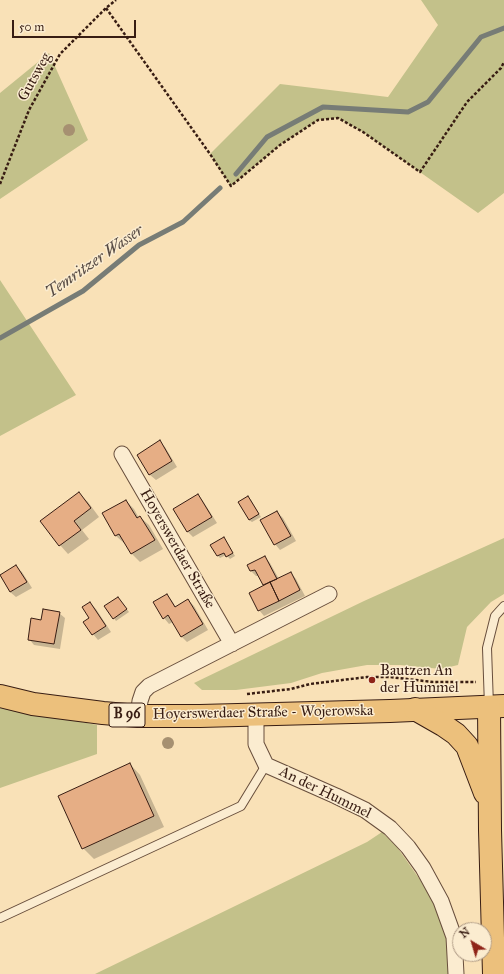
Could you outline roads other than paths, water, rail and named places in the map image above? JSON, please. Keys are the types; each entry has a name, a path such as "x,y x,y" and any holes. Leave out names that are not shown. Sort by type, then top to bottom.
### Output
{"main road":[{"name":"Hoyerswerdaer Straße - Wojerowska","path":"0,696 33,704 138,716 390,711 497,706"},
{"path":"494,974 490,804 497,706"},
{"path":"414,709 456,734 467,746 490,804"}],"street":[{"name":"Hoyerswerdaer Straße","path":"122,454 232,644"},
{"path":"138,716 143,692 148,686 329,594"},
{"name":"An der Hummel","path":"256,714 256,744 266,765 364,810 390,828 408,847 423,868 441,901 454,938 456,974"}],"lane":[{"path":"497,706 488,682 487,648 495,616 504,606"},
{"path":"0,918 241,806 266,765"}],"waterway":[{"name":"Temritzer Wasser","path":"236,174 267,137 323,107 408,112 428,102 481,37 504,28"},
{"name":"Temritzer Wasser","path":"0,338 83,291 139,245 183,222 220,188"}],"place":[{"name":"Bautzen An der Hummel","path":"372,680"}]}
